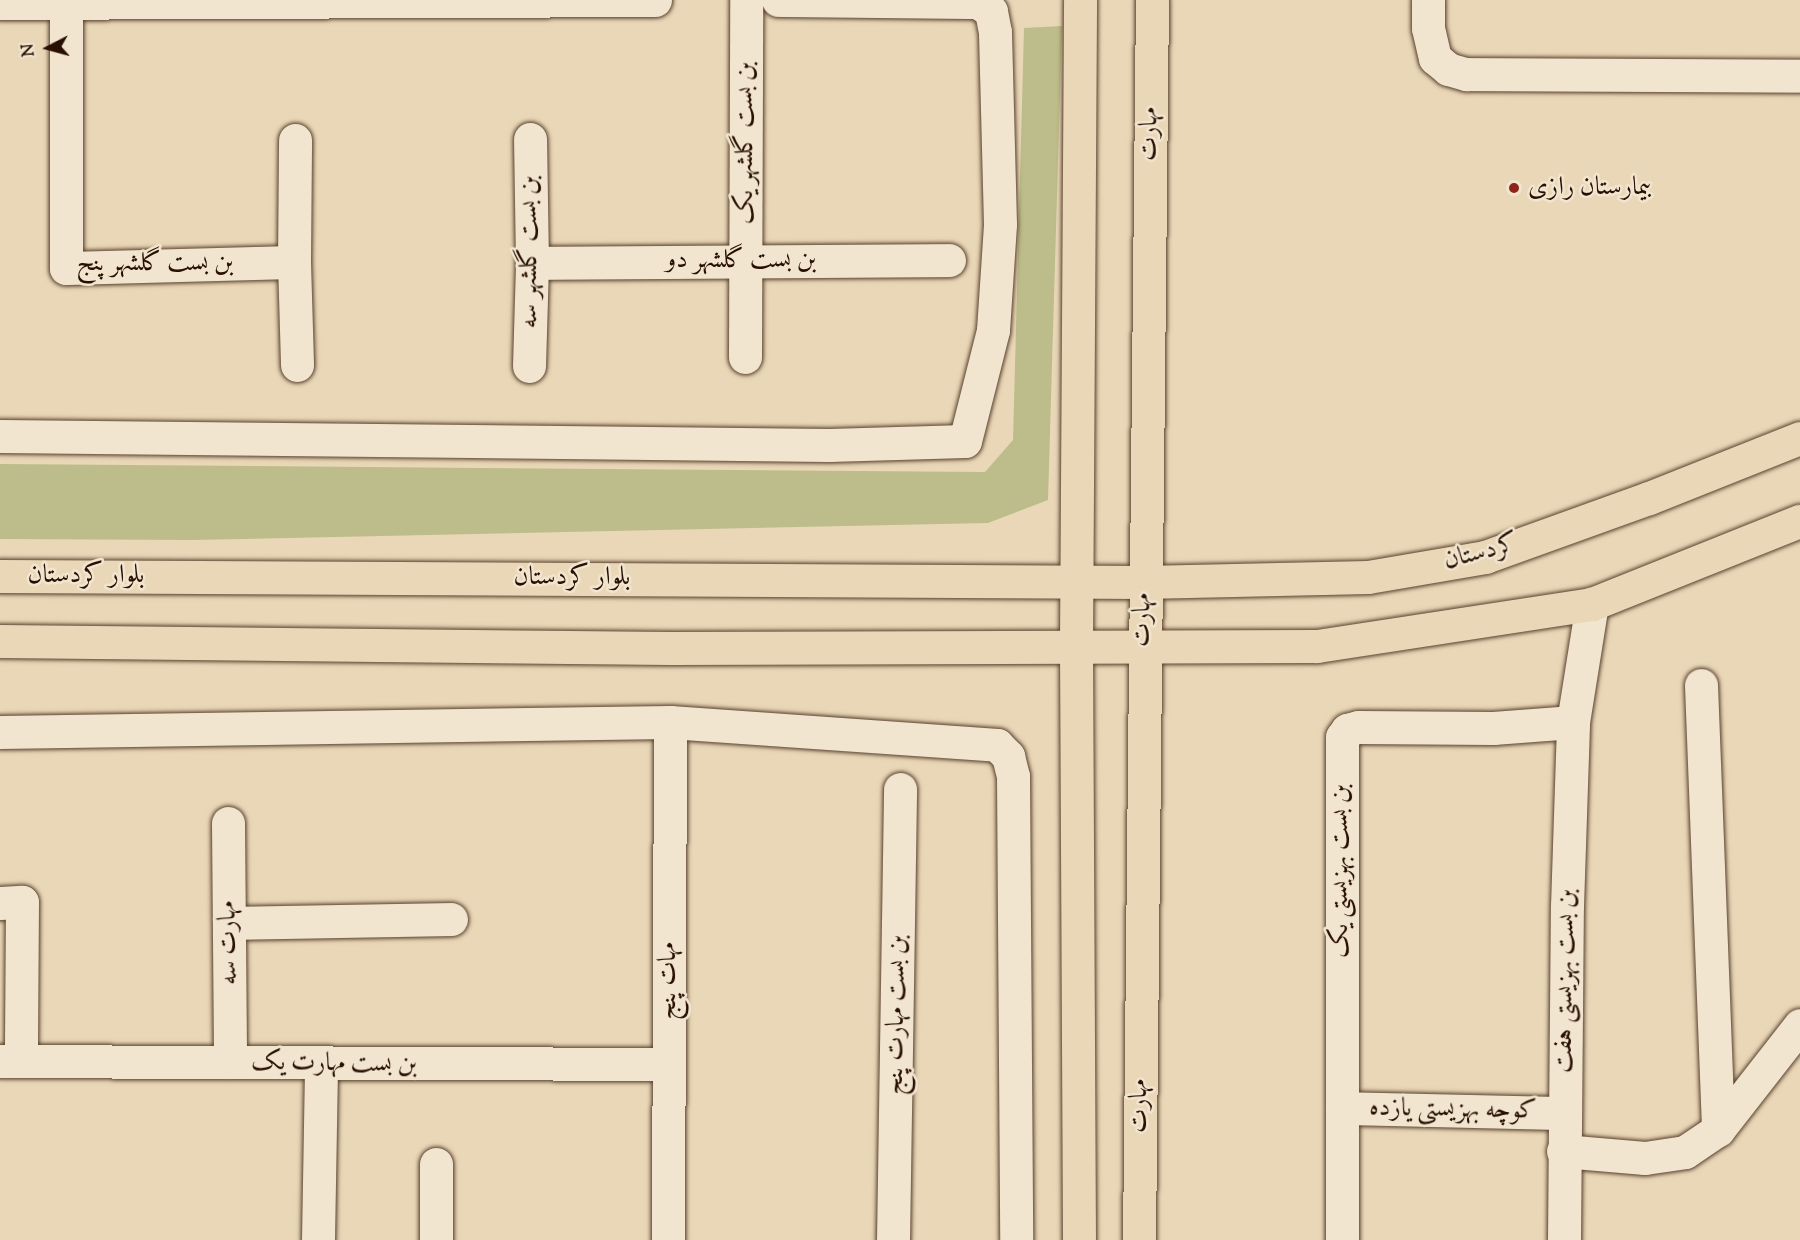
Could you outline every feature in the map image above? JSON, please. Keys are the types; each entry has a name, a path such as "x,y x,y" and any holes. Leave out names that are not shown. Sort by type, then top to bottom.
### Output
{"main road":[{"path":"1079,1240 1076,580 1080,0"},
{"name":"مهارت","path":"1139,1240 1143,647 1152,0"},
{"name":"کردستان","path":"1144,582 1368,577 1485,557 1800,438"},
{"path":"0,641 670,648 1317,646 1592,604 1800,521"},
{"name":"بلوار کردستان","path":"0,576 1144,582"}],"street":[{"path":"0,3 655,0"},
{"name":"بن بست گلشهر یک","path":"746,0 746,357"},
{"path":"0,436 829,445 965,441 994,319 1000,224 995,32 991,11 976,2 778,0"},
{"path":"1428,0 1428,28 1435,57 1448,69 1466,74 1800,76"},
{"name":"بن بست گلشهر پنج","path":"66,2 66,268 294,262"},
{"name":"بن بست گلشهر سه","path":"529,366 532,263 530,139"},
{"path":"296,140 294,262 297,365"},
{"name":"بن بست گلشهر دو","path":"532,263 949,260"},
{"name":"بن بست بهزیستی هفت","path":"1564,1240 1563,1151 1573,722 1592,604"},
{"path":"1701,686 1718,1130"},
{"path":"0,732 670,722 997,744 1008,756 1013,776 1016,1240"},
{"name":"مهات پنج","path":"668,1240 670,722"},
{"name":"بن بست بهزیستی یک","path":"1342,1240 1340,742 1344,734 1358,727 1493,728 1573,722"},
{"name":"بن بست مهارت پنج","path":"893,1240 900,789"},
{"name":"مهارت سه","path":"228,823 230,1062"},
{"path":"0,903 22,902 11,1061"},
{"path":"229,923 451,919"},
{"path":"1563,1151 1655,1156 1685,1152 1718,1130 1800,1025"},
{"name":"بن بست مهارت یک","path":"11,1061 230,1062 321,1065 669,1064"},
{"path":"318,1240 321,1065"},
{"name":"کوچه بهزیستی یازده","path":"1342,1108 1564,1113"},
{"path":"436,1164 436,1240"}],"green space":[{"path":"1062,26 1048,500 988,523 192,540 0,539 0,464 985,472 1013,440 1024,28"}],"place":[{"name":"بیمارستان رازی","path":"1514,188"}]}
